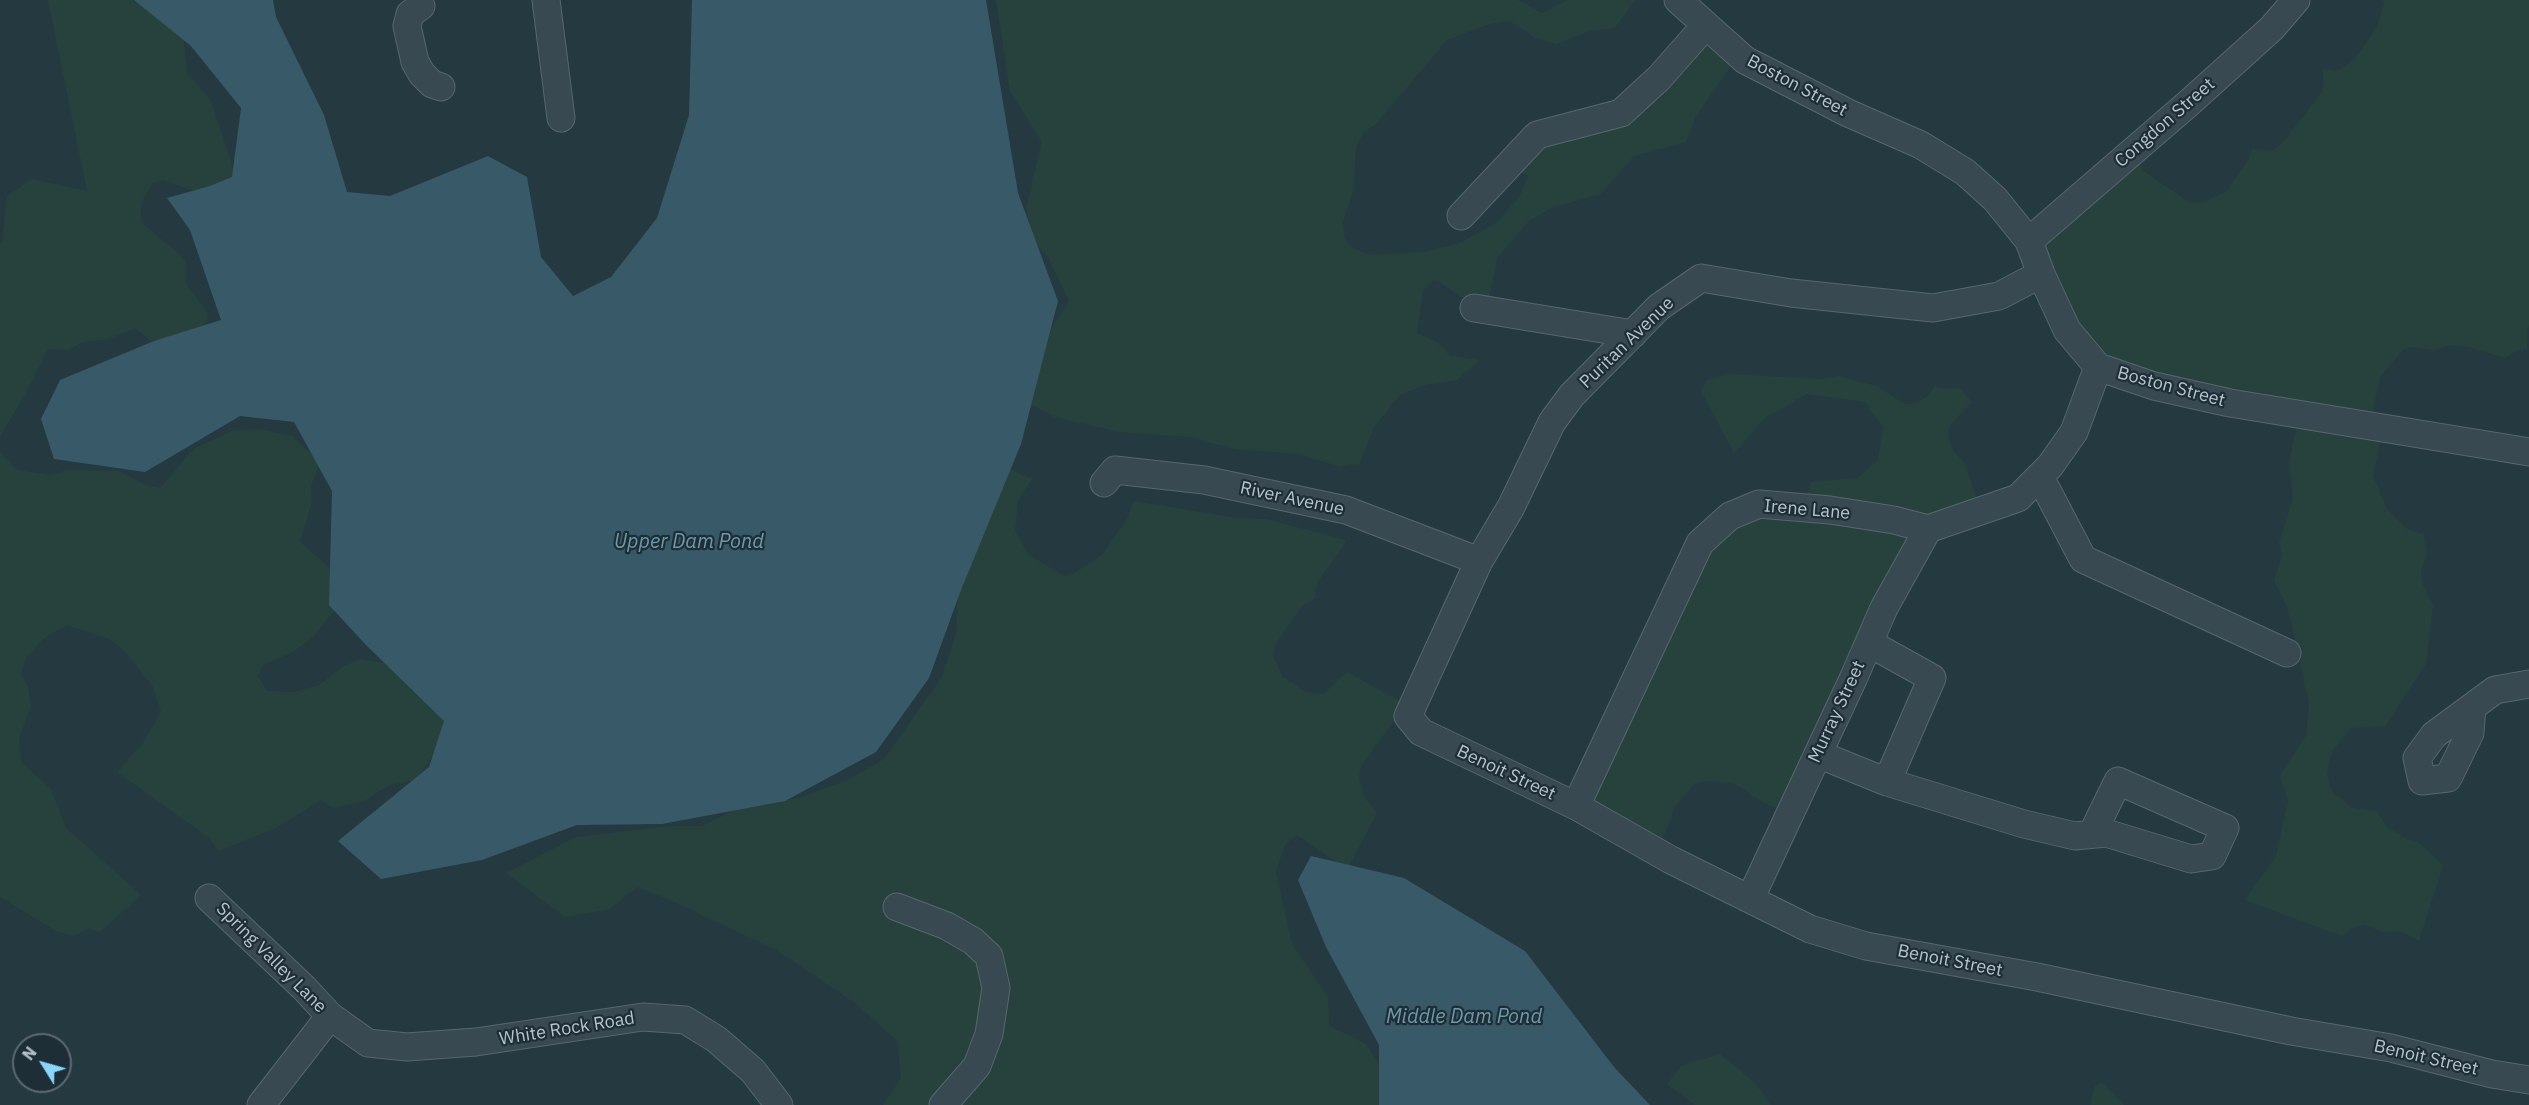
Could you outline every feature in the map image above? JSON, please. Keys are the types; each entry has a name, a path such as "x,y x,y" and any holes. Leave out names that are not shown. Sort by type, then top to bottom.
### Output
{"street":[{"path":"546,0 561,118"},
{"name":"Boston Street","path":"1678,0 1745,60 1848,113 1921,145 1965,172 1995,199 2030,241 2041,274 2067,330 2098,367 2154,387 2230,403 2529,452"},
{"name":"Congdon Street","path":"2030,241 2215,80 2272,28 2296,0"},
{"path":"427,2 410,14 407,26 415,62 432,84 441,87"},
{"path":"1461,216 1537,135 1621,113 1659,78 1705,26"},
{"name":"Puritan Avenue","path":"1414,725 1408,716 1479,561 1511,507 1552,422 1572,395 1659,307 1701,278 1791,293 1933,308 1999,296 2041,274"},
{"path":"1474,308 1633,334"},
{"path":"1928,529 2018,498 2050,466 2074,432 2098,367"},
{"name":"River Avenue","path":"1104,483 1115,470 1204,480 1346,510 1479,561"},
{"path":"2040,477 2083,559 2288,653"},
{"name":"Irene Lane","path":"1575,806 1700,543 1730,516 1759,504 1830,510 1894,520 1928,529"},
{"name":"Murray Street","path":"1751,897 1884,608 1928,529"},
{"path":"1869,643 1932,678 1887,782"},
{"path":"2472,707 2495,690 2529,684"},
{"name":"Benoit Street","path":"1414,725 1421,732 1575,806 1671,860 1751,897 1810,929 1866,946 2037,977 2290,1031 2391,1048 2492,1074 2529,1080"},
{"path":"1818,754 1887,782 2024,824 2075,836 2092,834"},
{"name":"Spring Valley Lane","path":"209,898 304,988 330,1016 261,1105"},
{"path":"897,906 947,926 974,942 989,956 996,988 989,1034 977,1066 943,1105"},
{"name":"White Rock Road","path":"330,1016 368,1042 406,1047 476,1042 643,1017 685,1020 717,1039 753,1071 779,1105"}],"green space":[{"path":"48,0 132,0 182,23 187,73 210,99 236,183 214,198 163,180 153,183 141,203 141,222 186,260 186,283 207,312 208,319 189,343 155,344 135,328 109,339 82,342 69,350 48,349 25,395 0,436 0,241 2,242 7,196 32,179 87,191"},
{"path":"996,0 1518,0 1542,13 1567,0 1635,0 1615,28 1589,31 1556,44 1537,39 1510,21 1489,24 1447,40 1376,124 1363,133 1356,148 1353,191 1343,221 1344,237 1351,247 1370,255 1424,252 1457,244 1495,224 1519,197 1528,176 1518,170 1554,129 1631,97 1643,86 1694,15 1739,55 1696,116 1686,142 1634,156 1601,194 1551,208 1529,221 1497,258 1488,306 1474,306 1438,281 1433,280 1423,290 1417,333 1435,341 1451,356 1479,360 1457,380 1425,385 1400,395 1374,427 1359,465 1349,464 1341,467 1298,454 1235,449 1189,437 1120,432 1054,417 1023,400 1031,361 1069,301 1048,257 1032,239 1026,208 1042,142 1010,91"},
{"path":"2383,0 2529,0 2529,325 2527,349 2516,351 2505,358 2469,347 2449,345 2434,350 2413,347 2404,349 2380,377 2371,420 2383,429 2373,476 2387,509 2407,529 2423,534 2427,554 2421,570 2423,585 2433,605 2426,664 2385,726 2352,728 2332,751 2327,774 2331,790 2352,808 2377,811 2387,827 2409,840 2417,841 2443,865 2419,941 2401,931 2384,932 2364,925 2351,928 2342,936 2245,900 2276,856 2288,800 2280,776 2306,735 2309,703 2288,609 2274,580 2282,555 2279,542 2293,498 2289,461 2300,412 2099,366 2031,248 2132,155 2145,172 2190,203 2203,202 2227,191 2249,159 2252,149 2272,151 2283,142 2322,92 2324,83 2322,69 2337,71 2355,59 2377,27 2384,4"},
{"path":"1727,374 1822,379 1838,376 1877,386 1905,404 1915,403 1927,397 1935,386 1942,389 1960,388 1972,402 1950,425 1948,438 1954,452 1965,463 1978,503 1924,529 1786,811 1766,804 1735,784 1708,781 1695,783 1674,809 1659,849 1576,802 1671,597 1731,514 1803,506 1811,482 1857,478 1878,460 1883,427 1865,402 1807,394 1765,418 1734,453 1701,391 1707,380"},
{"path":"260,429 292,436 320,462 311,486 312,502 300,542 338,575 338,606 313,637 293,652 263,665 258,676 267,691 293,692 319,685 342,667 360,659 385,663 455,723 416,780 389,785 366,800 338,807 333,808 321,800 276,828 218,851 208,837 117,772 143,743 161,712 153,687 129,656 110,639 67,625 43,639 26,658 21,674 28,687 31,706 19,738 21,762 51,789 66,828 141,895 100,932 88,928 74,936 56,931 0,897 0,453 17,470 50,475 67,470 119,471 143,484 160,488 193,449 232,431"},
{"path":"1003,466 1032,479 1018,500 1015,531 1029,555 1064,576 1074,573 1102,555 1127,519 1134,501 1236,518 1267,519 1345,540 1346,542 1317,583 1315,598 1302,606 1275,645 1273,656 1283,677 1308,693 1323,694 1347,672 1410,707 1396,718 1361,766 1359,777 1364,797 1377,813 1347,870 1297,835 1285,845 1276,871 1292,944 1328,997 1329,1026 1366,1044 1399,1096 1395,1105 883,1105 901,1078 897,1041 855,1003 776,950 677,903 637,887 610,909 565,917 506,873 576,837 672,826 703,826 743,805 798,798 843,782 884,759 942,677 956,634 959,562"},
{"path":"1720,1054 1755,1083 1771,1105 1695,1105 1667,1084 1681,1066"},
{"path":"2101,1082 2124,1105 2090,1105 2095,1086"}],"water":[{"name":"Upper Dam Pond","path":"134,0 273,0 276,17 324,115 347,192 390,196 488,156 527,177 541,257 573,296 611,277 657,218 689,115 692,0 986,0 1018,193 1058,301 1021,444 961,590 929,678 876,752 785,801 662,824 577,825 482,860 381,879 338,841 429,767 444,721 366,645 329,605 332,491 294,422 240,416 145,472 54,459 41,419 60,380 154,341 221,320 190,230 167,198 210,186 232,177 241,108 191,46"},
{"name":"Middle Dam Pond","path":"1311,856 1404,878 1525,951 1614,1067 1650,1105 1379,1105 1379,1045 1326,947 1298,880"}]}
